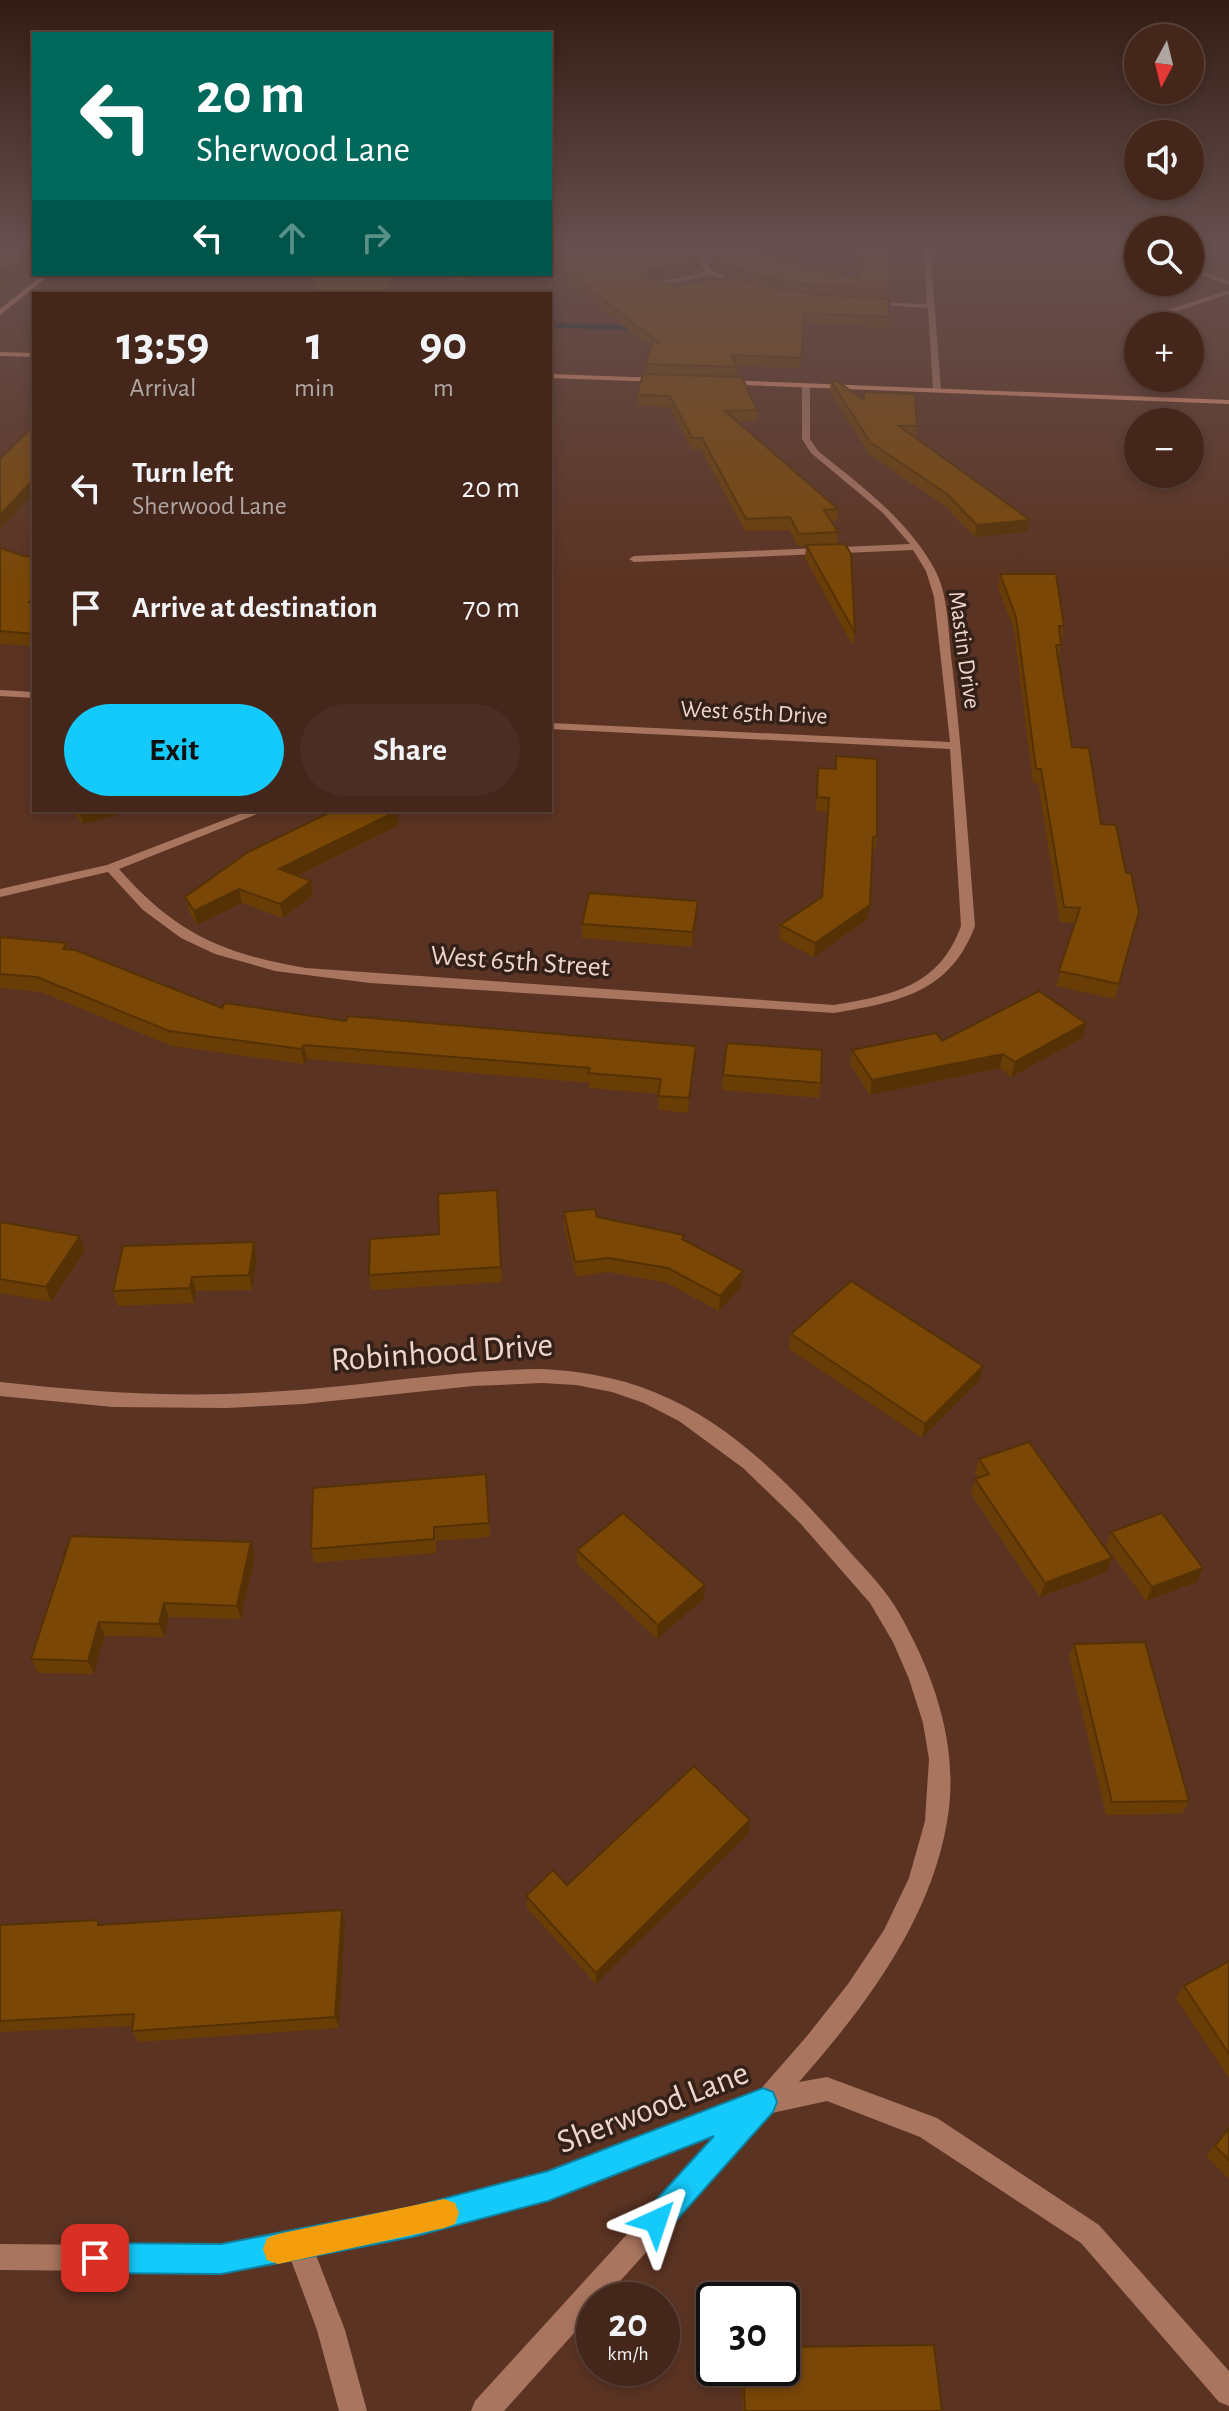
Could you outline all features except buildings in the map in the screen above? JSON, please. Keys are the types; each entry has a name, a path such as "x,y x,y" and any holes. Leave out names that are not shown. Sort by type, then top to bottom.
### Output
{"street":[{"path":"935,359 937,390"},
{"path":"552,376 670,380"},
{"path":"715,382 1229,402"},
{"name":"Mastin Drive","path":"806,386 806,439 815,453 886,511 931,571 939,597 956,746 968,926 964,943 947,966"},
{"path":"634,559 916,547"},
{"path":"0,693 32,695"},
{"name":"West 65th Drive","path":"552,726 956,746"},
{"path":"0,893 111,868 256,812"},
{"name":"West 65th Street","path":"111,868 148,912 181,934 223,953 273,966 358,976 834,1009 882,1001 918,989 947,966"},
{"name":"Robinhood Drive","path":"0,1389 56,1396 194,1401 298,1398 494,1378 578,1378 639,1394 698,1423 757,1467 826,1539 885,1608 920,1681 940,1757 936,1825 911,1902 852,2001 485,2411"},
{"name":"Sherwood Lane","path":"0,2257 221,2259 299,2245 412,2222 548,2186 763,2102 827,2089 928,2127 1090,2234 1229,2392"},
{"path":"299,2245 331,2330 353,2411"}],"slow traffic":[{"path":"278,2249 444,2213"}],"route":[{"path":"95,2258 221,2259 412,2222 548,2186 763,2102 656,2221"}]}
